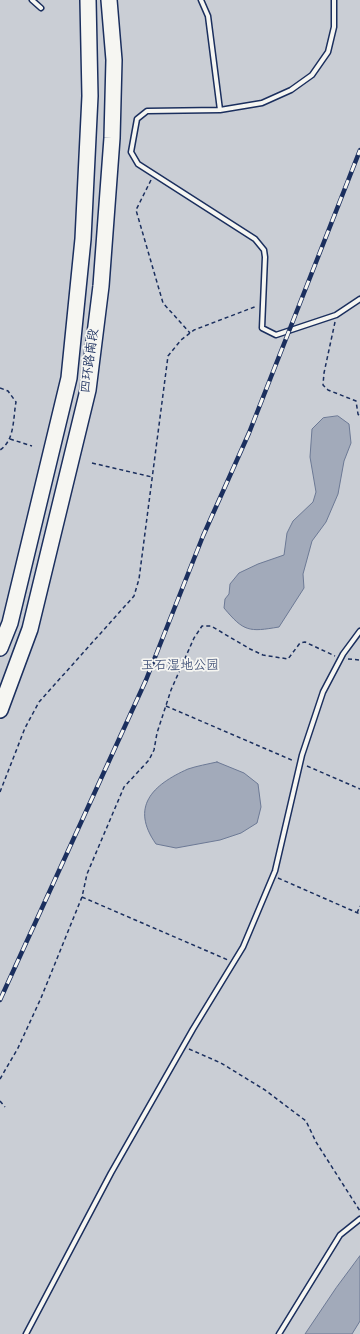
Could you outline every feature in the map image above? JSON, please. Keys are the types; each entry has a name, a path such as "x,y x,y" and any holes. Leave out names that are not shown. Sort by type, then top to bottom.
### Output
{"highway":[{"name":"四环路南段","path":"0,648 10,623 69,378 83,239 90,96 88,0"},
{"name":"四环路南段","path":"0,710 30,629 88,390 101,286 112,138 114,60 109,0"}],"lane":[{"path":"32,0 41,8"},
{"path":"201,0 208,16 220,110"},
{"path":"334,0 334,27 328,52 312,75 291,90 262,103 220,110 147,111 137,119 131,152 138,164 255,239 264,250 262,328 276,335 336,315 360,299"},
{"path":"26,1334 111,1173 183,1046 242,947 273,876 300,764 323,692 340,658 360,631"},
{"path":"279,1334 340,1235 360,1220"}],"path":[{"path":"154,175 136,210 163,303 190,333"},
{"path":"0,792 25,728 39,702 134,596 139,579 168,356 181,340 194,330 231,315 262,305"},
{"path":"336,315 324,373 323,385 328,390 356,401 358,414 360,417"},
{"path":"0,388 8,391 16,402 10,439 0,450"},
{"path":"10,439 32,446"},
{"path":"92,463 152,477"},
{"path":"0,1079 18,1048 41,998 82,897 87,874 124,787 149,760 154,750 157,733 171,690 194,638 202,626 211,626 263,655 288,658 300,644 305,642 340,658 360,660"},
{"path":"166,706 360,789"},
{"path":"273,876 360,914"},
{"path":"82,897 233,962"},
{"path":"357,912 360,906"},
{"path":"183,1046 221,1063 265,1090 306,1121 316,1142 360,1211"},
{"path":"0,1101 5,1107"}],"green space":[{"name":"玉石湿地公园","path":"0,0 360,0 360,1334 0,1334"}],"water":[{"path":"338,416 349,424 351,443 344,461 338,494 326,522 312,541 303,574 304,588 279,627 254,630 242,626 224,608 225,599 229,594 230,584 239,573 258,564 284,555 287,533 293,521 313,502 316,492 310,457 312,429 323,418"},
{"path":"217,762 244,773 258,784 261,807 257,823 241,833 220,840 176,848 156,844 148,831 145,819 145,808 155,790 175,775 188,769"},
{"path":"360,1256 360,1321 352,1334 305,1334 336,1288"}],"railway":[{"path":"0,1000 146,680 203,536 249,433 360,150"}]}
